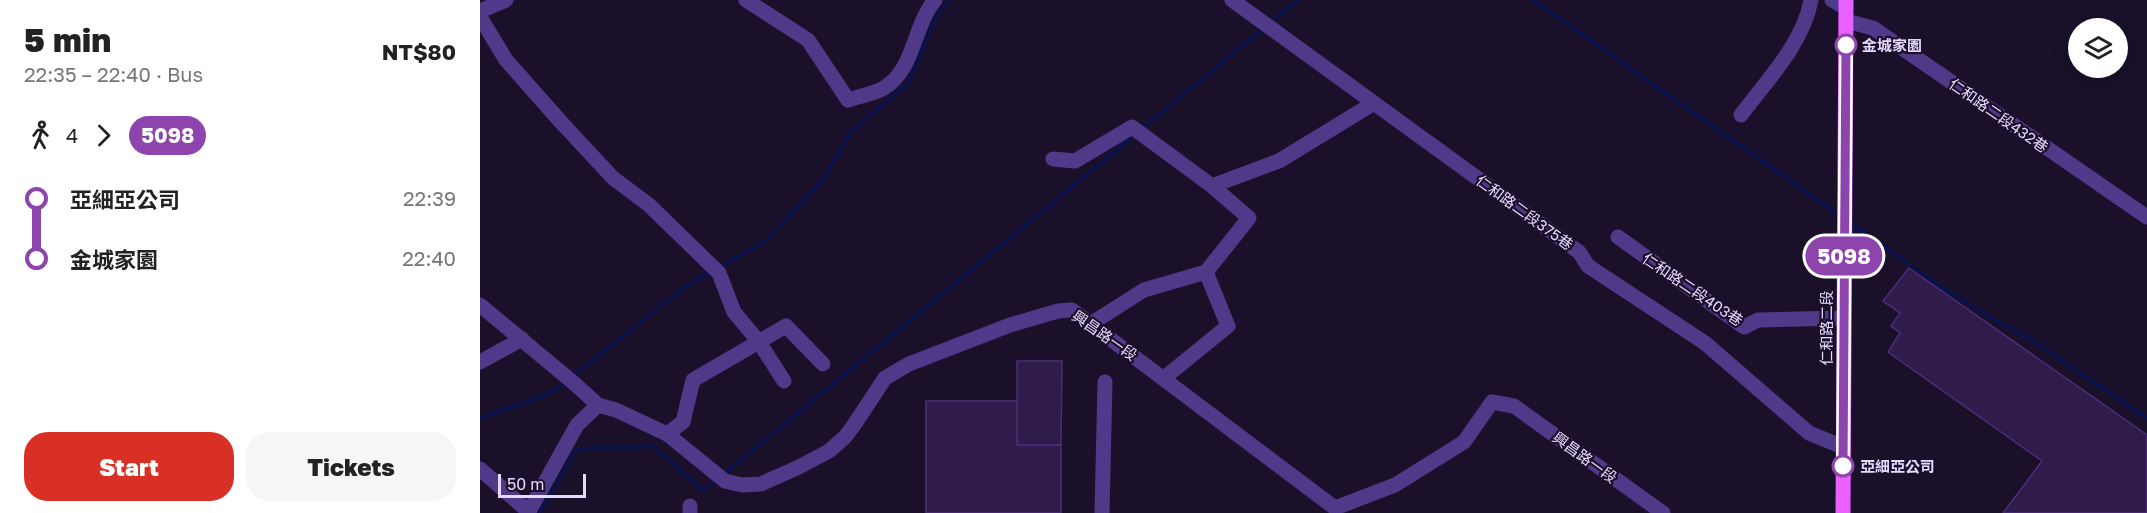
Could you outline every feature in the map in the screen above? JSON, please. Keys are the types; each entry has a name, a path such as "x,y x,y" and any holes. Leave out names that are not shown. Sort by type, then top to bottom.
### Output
{"main road":[{"name":"仁和路二段","path":"1843,513 1846,10"}],"street":[{"path":"480,11 506,0"},
{"path":"746,0 808,40 848,100 884,88 904,68 915,36 934,0"},
{"name":"仁和路二段375巷","path":"1232,0 1579,252 1588,266 1705,343 1809,433 1843,447"},
{"path":"1741,115 1783,60 1803,27 1811,0"},
{"name":"仁和路二段432巷","path":"1832,0 2147,217"},
{"path":"480,17 506,60 613,178 649,205 719,273 735,312 759,342 784,381"},
{"path":"1212,186 1279,161 1374,103"},
{"path":"1053,159 1075,162 1132,127 1212,186 1249,218 1206,272 1144,290 1092,323"},
{"name":"仁和路二段403巷","path":"1618,237 1744,327 1758,320 1844,318"},
{"path":"1164,378 1228,326 1206,272"},
{"path":"480,305 562,372 598,405 577,425 528,513 480,469"},
{"name":"興昌路一段","path":"598,405 616,410 667,434 725,482 742,485 761,484 829,451 845,437 885,378 909,364 1010,325 1058,311 1072,310 1335,508 1395,485 1464,442 1492,402 1514,406 1663,513"},
{"path":"667,434 683,422 693,380 786,326 823,364"},
{"path":"480,362 522,339"},
{"path":"1102,513 1105,382"}],"building":[{"path":"1909,268 2147,435 2147,513 2003,513 2042,461 1888,352 1900,333 1891,326 1900,313 1883,301"},
{"path":"1017,361 1062,361 1061,445 1017,445"},
{"path":"926,401 1017,401 1017,445 1061,445 1061,513 926,513"}],"waterway":[{"path":"720,267 767,240 822,181 851,131 908,84 935,19 949,0"},
{"path":"1270,23 1298,0"},
{"path":"1533,0 1839,215"},
{"path":"1143,128 1264,28"},
{"path":"724,474 1135,135"},
{"path":"1848,221 1944,289 2027,337 2147,418"},
{"path":"573,376 685,287 713,271"},
{"path":"480,418 551,393 567,381"},
{"path":"540,513 577,449 653,446 704,491 718,479"}],"bus line":[{"name":"5098","path":"1843,466 1846,45"}],"place":[{"name":"金城家園","path":"1846,45"},
{"name":"亞細亞公司","path":"1843,466"}]}
